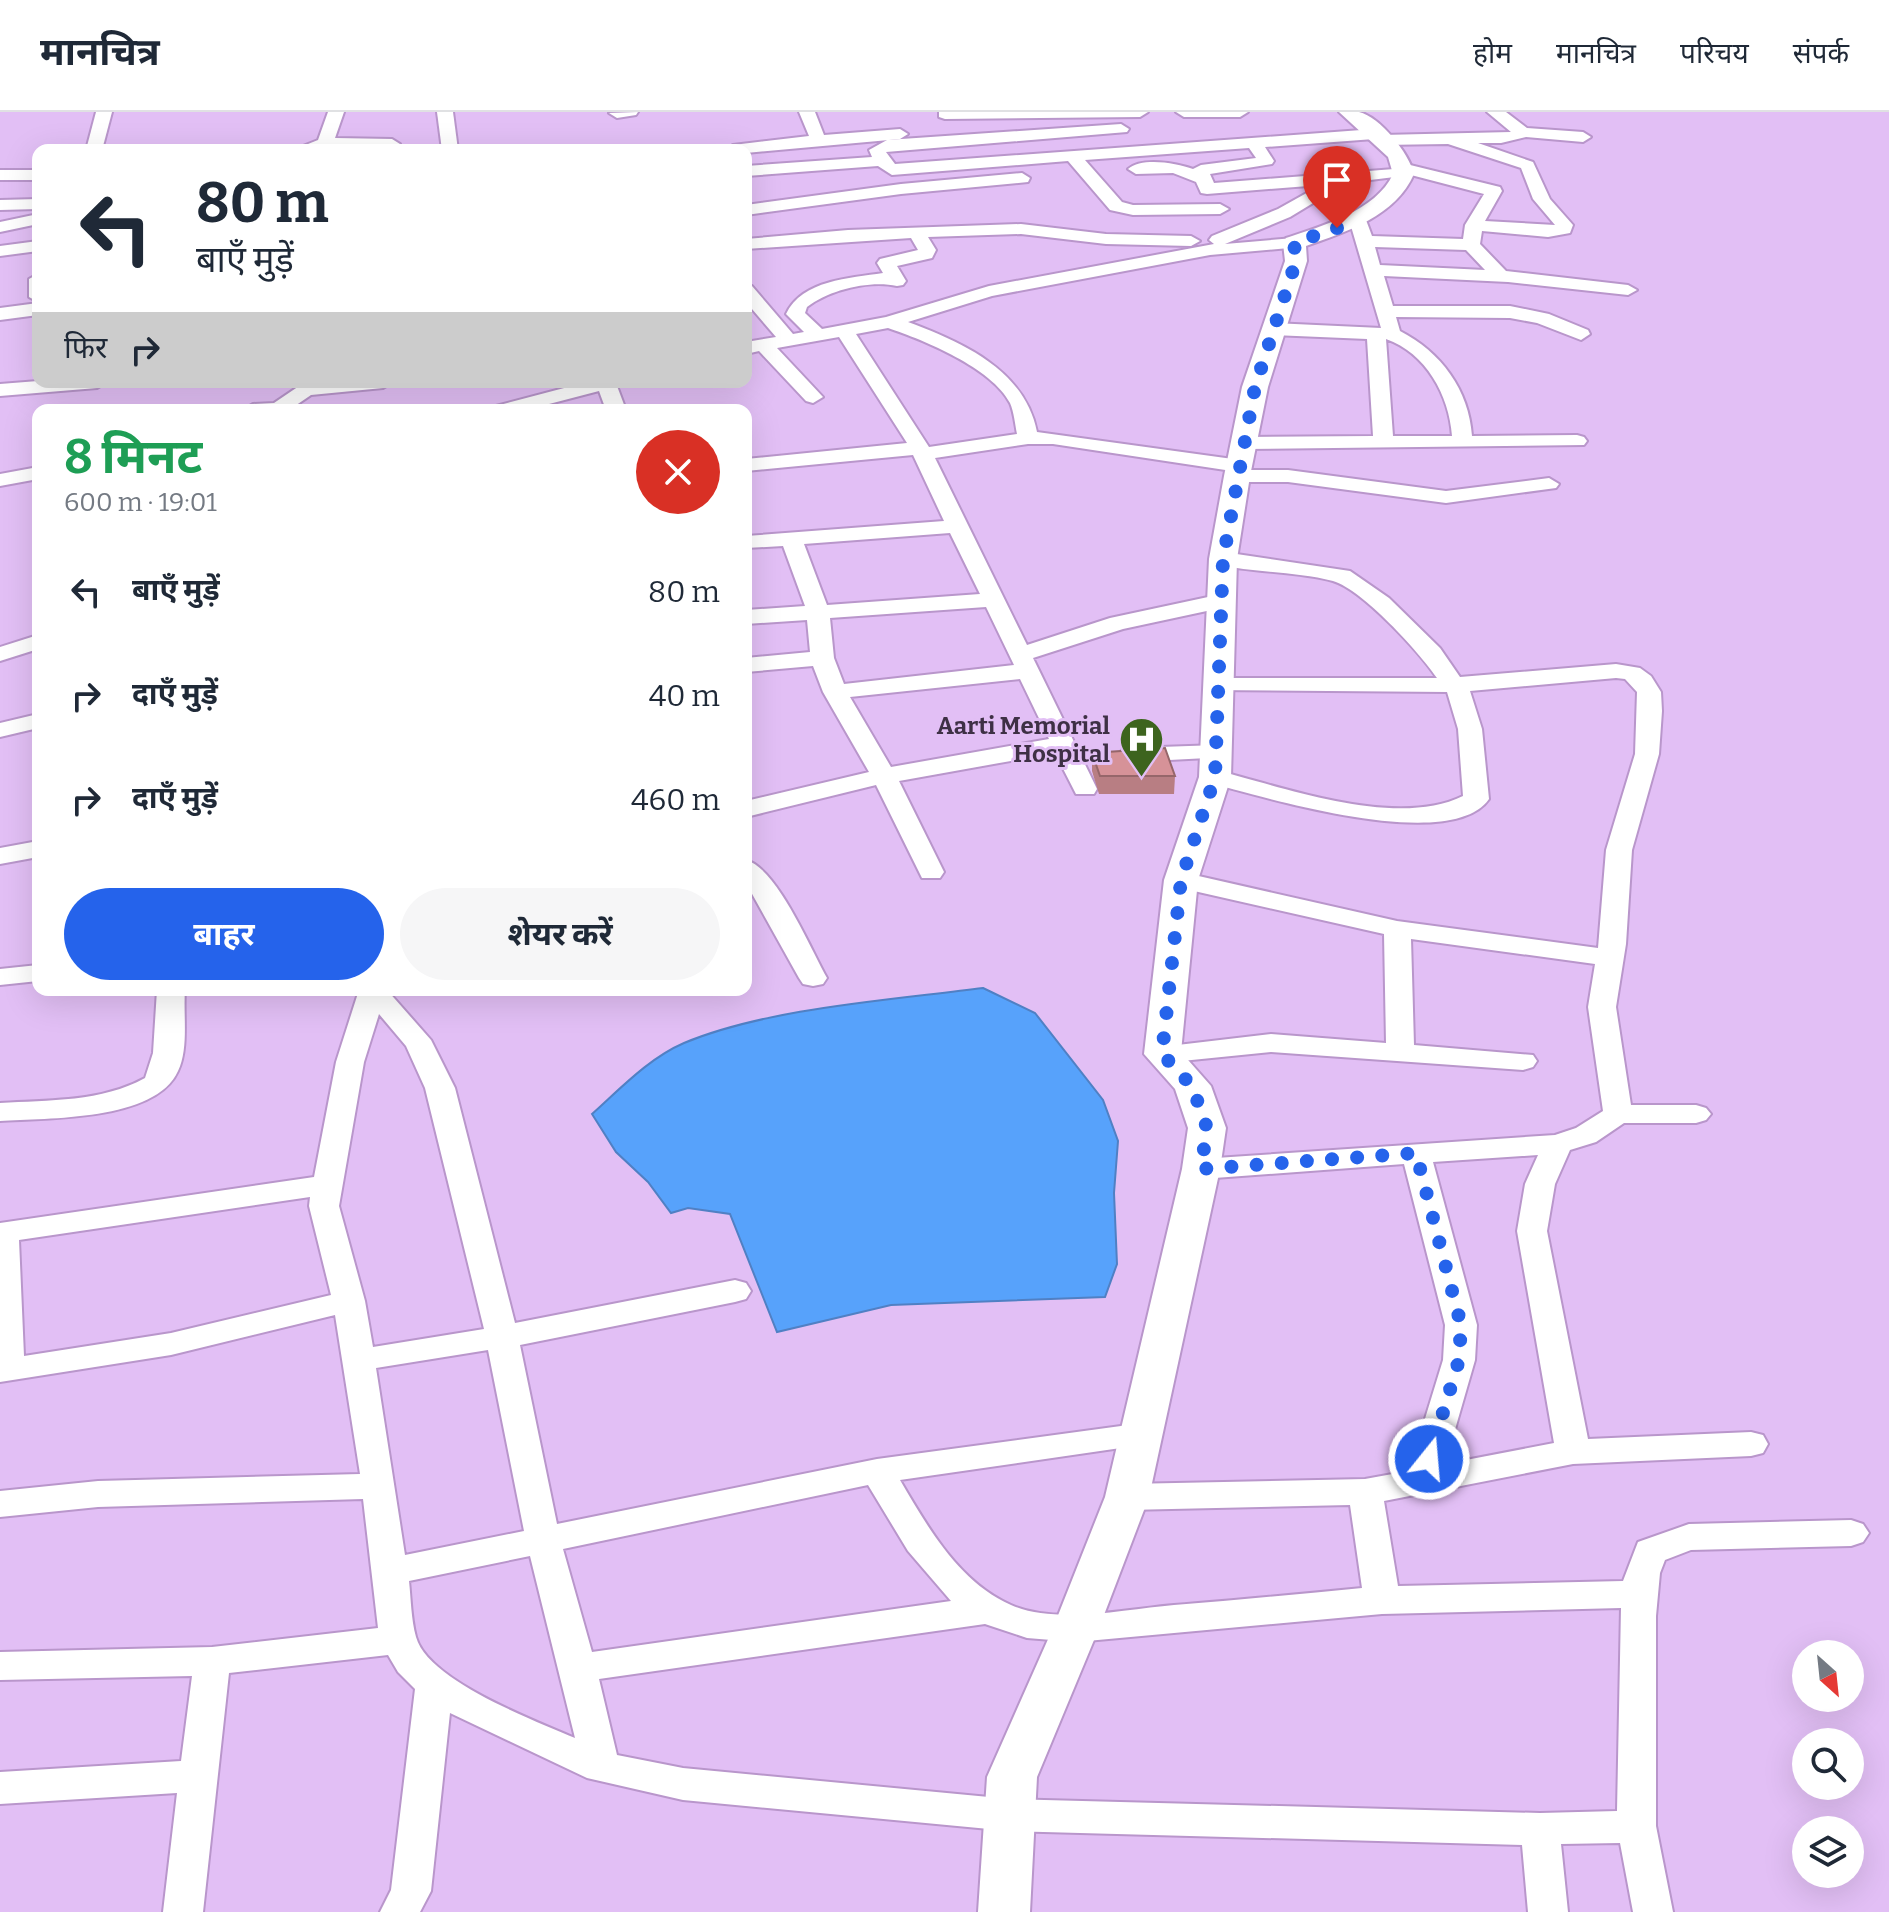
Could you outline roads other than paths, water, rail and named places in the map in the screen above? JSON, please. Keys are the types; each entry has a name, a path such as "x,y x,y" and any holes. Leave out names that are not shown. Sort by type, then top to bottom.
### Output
{"street":[{"path":"96,144 104,112"},
{"path":"325,143 336,112"},
{"path":"445,112 449,144"},
{"path":"807,112 818,140"},
{"path":"752,148 946,129 952,125 945,113 1140,112"},
{"path":"1184,112 1240,112"},
{"path":"1495,112 1521,132 1583,137"},
{"path":"917,311 886,263 926,254 927,250 902,211 886,165 877,150 887,145 1121,129"},
{"path":"752,174 1254,143 1368,129 1450,139 1514,137 1521,132"},
{"path":"1360,229 1402,182 1403,170 1400,159 1368,129"},
{"path":"1450,139 1527,165 1532,169 1534,183 1546,207 1564,225 1564,229 1548,232 1474,225"},
{"path":"1238,232 1204,183 1201,170 1266,161 1265,155 1254,143"},
{"path":"322,144 392,144"},
{"path":"1072,155 1079,173 1116,206 1220,209"},
{"path":"1079,173 1169,168 1204,183"},
{"path":"1160,186 1343,180 1403,170 1494,191 1474,225 1471,245"},
{"path":"0,175 32,175"},
{"path":"752,243 902,211 1040,177"},
{"path":"1170,257 1298,206 1343,180"},
{"path":"1102,191 1131,189"},
{"path":"0,190 32,190"},
{"path":"0,205 32,204"},
{"path":"752,210 902,211 1021,229 1125,240 1216,241"},
{"path":"0,227 32,220"},
{"path":"755,346 889,322 989,291 1210,250 1294,243 1337,228 1471,245 1501,277"},
{"path":"1360,229 1385,311 1383,442"},
{"path":"1004,1912 1012,1777 1076,1628 1127,1497 1201,1169 1207,1128 1192,1086 1162,1054 1181,880 1216,765 1223,559 1255,387 1296,261 1294,243"},
{"path":"0,251 32,247"},
{"path":"1373,270 1501,277 1628,290"},
{"path":"818,335 795,314 801,302 822,290 894,276"},
{"path":"752,297 788,340"},
{"path":"0,314 32,310"},
{"path":"1385,311 1510,312 1542,318 1581,334"},
{"path":"889,322 921,332 984,367 1020,404 1028,438"},
{"path":"1273,329 1384,334 1419,349 1443,377 1461,412 1462,441"},
{"path":"844,330 922,451 1085,789"},
{"path":"755,346 813,397"},
{"path":"0,390 32,387"},
{"path":"285,404 308,388"},
{"path":"526,404 589,388"},
{"path":"752,465 922,451 1028,438 1240,462 1288,476 1446,497 1549,484"},
{"path":"1240,462 1383,442 1577,441"},
{"path":"0,480 32,474"},
{"path":"752,542 958,526"},
{"path":"791,539 818,612 822,658 835,692 884,776 931,872"},
{"path":"752,808 884,776 1066,750 1216,765 1379,815 1434,816 1463,810 1476,799 1470,729 1455,685 1432,653 1381,603 1342,576 1223,559"},
{"path":"752,617 992,600"},
{"path":"835,692 1022,663 1118,623 1222,601"},
{"path":"0,654 32,644"},
{"path":"752,664 822,658"},
{"path":"1219,685 1455,685 1616,671 1632,673 1643,681 1649,692 1647,754 1619,850 1602,1007 1618,1114"},
{"path":"0,730 32,722"},
{"path":"0,856 32,850"},
{"path":"752,874 762,885 813,978"},
{"path":"1181,880 1397,929 1609,958"},
{"path":"1397,929 1400,1053"},
{"path":"0,977 32,974"},
{"path":"0,1112 129,1099 150,1090 164,1073 170,996"},
{"path":"371,996 350,1062 324,1206 349,1301 379,1486 398,1640 411,1662 434,1685 478,1711 601,1767 683,1784 1010,1815 1540,1829 1636,1826"},
{"path":"378,996 419,1040 430,1059 443,1101 502,1337 543,1539 601,1767"},
{"path":"1162,1054 1271,1043 1523,1061"},
{"path":"1201,1169 1558,1144 1586,1135 1618,1114 1696,1114"},
{"path":"1558,1144 1540,1184 1532,1231 1573,1452"},
{"path":"1416,1153 1461,1325 1459,1360 1423,1480"},
{"path":"328,1185 1,1233 4,1371 171,1344 349,1301"},
{"path":"359,1360 502,1337 735,1291"},
{"path":"389,1572 877,1471 1143,1435"},
{"path":"1127,1497 1365,1492 1573,1452 1751,1444"},
{"path":"877,1471 921,1546 948,1579 988,1610 1026,1624 1076,1628 1382,1600 1640,1594"},
{"path":"0,1504 98,1494 379,1486"},
{"path":"1365,1492 1382,1600"},
{"path":"1653,1912 1636,1826 1640,1594 1642,1573 1651,1551 1689,1537 1851,1533"},
{"path":"578,1668 988,1610"},
{"path":"0,1666 212,1661 398,1640"},
{"path":"183,1912 212,1661"},
{"path":"400,1912 411,1891 434,1685"},
{"path":"0,1788 198,1776"},
{"path":"1540,1829 1548,1912"}],"water":[{"path":"983,988 1035,1013 1103,1100 1118,1141 1114,1193 1117,1264 1105,1297 891,1305 777,1332 730,1214 688,1208 671,1213 648,1182 616,1152 592,1114 635,1075 671,1049 717,1031 791,1013"}],"place":[{"name":"Aarti Memorial Hospital","path":"1141,779"}]}
